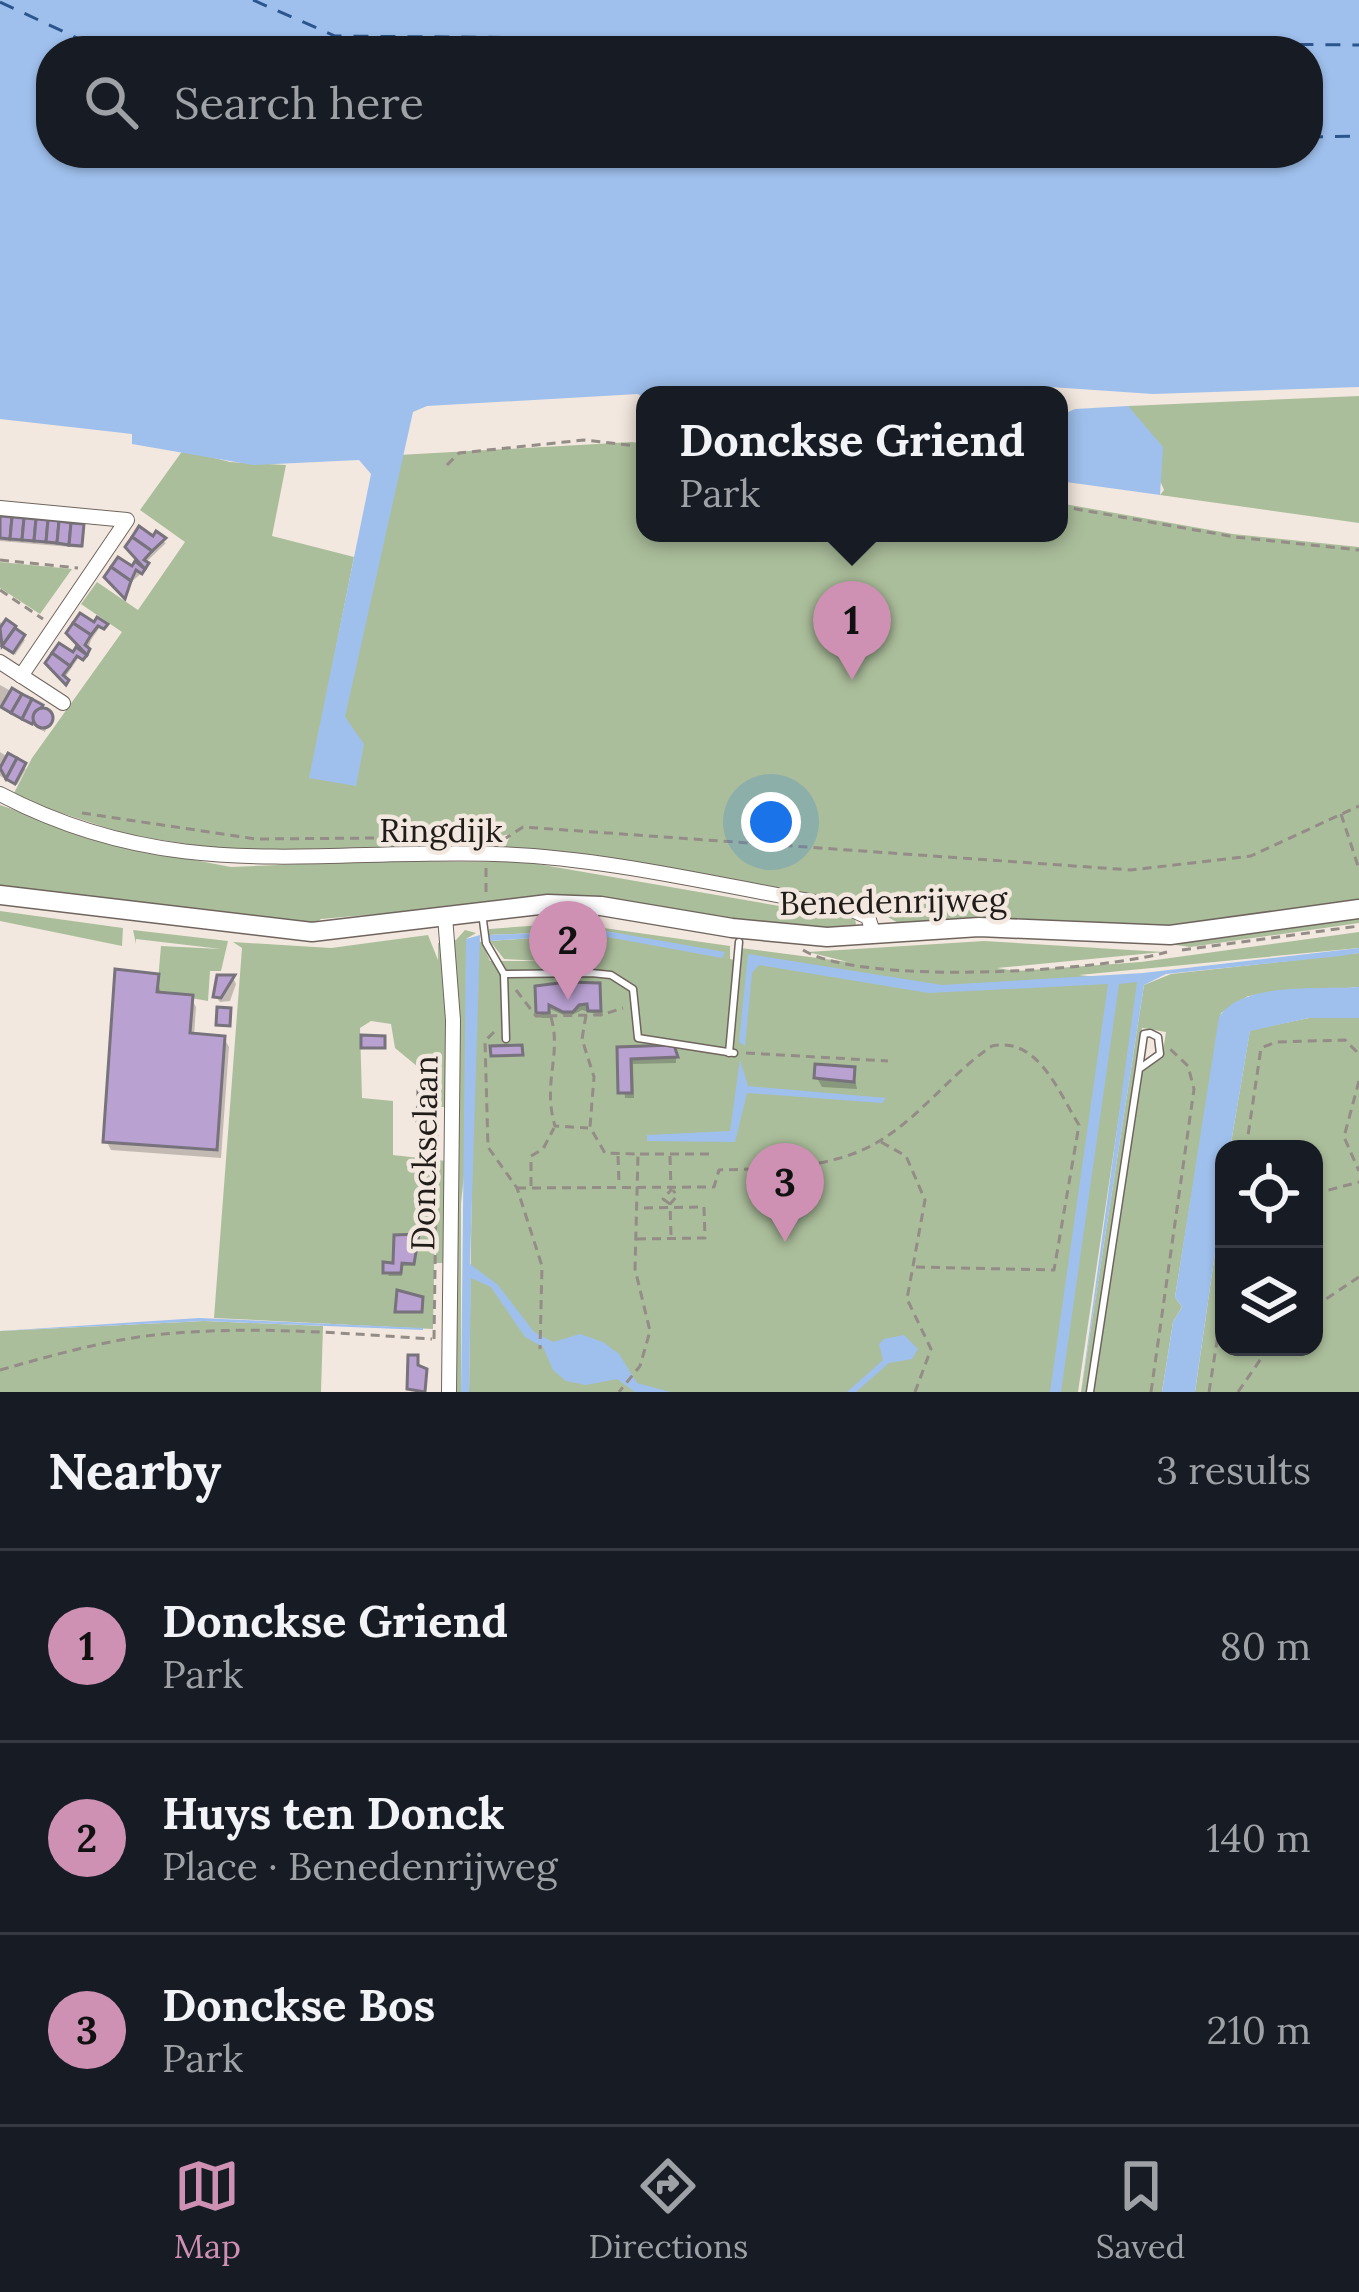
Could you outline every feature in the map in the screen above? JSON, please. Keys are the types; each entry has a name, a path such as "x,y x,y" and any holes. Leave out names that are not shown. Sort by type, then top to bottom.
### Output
{"street":[{"path":"0,508 127,520 21,676"},
{"path":"0,662 63,703"},
{"name":"Ringdijk","path":"0,794 100,836 207,856 490,854 848,908 868,917 874,935"},
{"name":"Benedenrijweg","path":"0,895 288,932 371,928 481,910 601,906 777,934 874,935 979,927 1170,935 1359,909"},
{"name":"Donckselaan","path":"445,916 453,1020 449,1392"}],"lane":[{"path":"481,910 486,944 504,974 506,1039"},
{"path":"504,974 611,975 633,989 638,1038 732,1053 739,942"},
{"path":"1090,1392 1144,1034 1158,1037 1154,1061 1139,1070"}],"path":[{"path":"447,465 459,453 584,440 636,446"},
{"path":"1068,508 1234,537 1359,550"},
{"path":"0,560 76,567 89,576"},
{"path":"0,590 55,627"},
{"path":"486,890 490,854 504,837 523,827 1131,871 1251,856 1359,806"},
{"path":"74,812 256,839 504,837"},
{"path":"1341,814 1359,869"},
{"path":"801,949 807,954 916,972 1142,959 1174,950 1359,926"},
{"path":"504,974 536,1016 586,1016 637,1008"},
{"path":"531,1186 531,1156 543,1149 555,1126 546,1096 555,1046 550,1016"},
{"path":"586,1016 582,1039 594,1077 590,1127 605,1153 711,1154"},
{"path":"505,1022 485,1041 488,1147 517,1189 542,1266 540,1349"},
{"path":"1247,1140 1262,1048 1276,1042 1345,1040 1359,1054"},
{"path":"1151,1392 1194,1089 1188,1066 1160,1045"},
{"path":"517,1189 714,1186 718,1171 841,1158 880,1141 992,1046 1018,1046 1036,1056 1079,1125 1054,1270 914,1267"},
{"path":"732,1053 888,1061"},
{"path":"0,1370 151,1336 200,1332 434,1339 438,1054"},
{"path":"1359,1081 1344,1137 1359,1171"},
{"path":"555,1126 590,1127"},
{"path":"880,1141 906,1156 925,1200 907,1299 931,1349 915,1392"},
{"path":"618,1154 619,1186"},
{"path":"620,1392 634,1376 650,1331 635,1269 638,1154"},
{"path":"670,1154 671,1188 677,1196 670,1206"},
{"path":"1323,1192 1359,1182"},
{"path":"671,1188 663,1196 670,1206 671,1239"},
{"path":"637,1208 704,1207 705,1238 637,1239"},
{"path":"1323,1300 1359,1277"},
{"path":"1209,1392 1215,1354"},
{"path":"1238,1392 1263,1356"}],"green space":[{"path":"1359,396 1359,523 1160,495 1164,490 1128,406"},
{"path":"636,443 636,542 1068,542 1068,505 1233,534 1359,547 1359,903 1175,930 905,927 874,909 848,903 505,847 511,834 453,845 233,851 129,835 12,797 32,758 122,632 81,604 97,582 138,610 185,542 140,510 183,450 230,462 286,465 272,536 354,557 310,779 399,455"},
{"path":"0,562 72,569 40,614 0,588"},
{"path":"0,805 120,846 231,867 371,861 526,862 855,919 856,924 852,931 782,931 590,896 321,919 311,926 0,890"},
{"path":"0,911 123,928 122,946 0,921"},
{"path":"1359,916 1359,923 1190,947 1176,945 1175,940"},
{"path":"569,923 730,946 730,959 740,961 741,948 848,962 808,952 984,941 1163,952 997,968 1016,971 1141,962 1359,932 1359,948 1079,975 1139,982 1078,1392 469,1392 473,1094 461,1203 461,1392 454,1392 447,1107 439,1107 439,1086 427,1084 418,1067 395,1048 391,1024 371,1021 360,1028 362,1098 393,1101 393,1155 446,1161 445,1263 436,1263 436,1160 433,1329 214,1318 242,948 233,942 331,948 428,935 438,960 438,943 456,940 465,930 476,933 466,939 482,942 490,961 542,961 504,959 490,941 591,934 725,956 600,930 489,935 489,929"},
{"path":"133,930 228,941 221,971 210,971 208,1001 157,992 161,946 221,949 136,939 136,944"},
{"path":"1359,953 1359,987 1248,996 1221,1013 1175,1297 1182,1307 1173,1322 1162,1392 1093,1392 1141,1073 1162,1058 1166,1032 1142,1028 1088,1392 1081,1392 1144,985 1171,974"},
{"path":"1309,1018 1359,1018 1359,1392 1195,1392 1215,1253 1215,1356 1323,1356 1323,1140 1232,1140 1250,1030"},
{"path":"204,1321 323,1326 321,1392 0,1392 0,1331"}],"water":[{"path":"0,0 1359,0 1359,387 1153,394 1068,386 636,386 636,394 427,406 413,412 345,717 364,744 356,786 309,778 371,474 359,460 253,465 132,444 132,434 0,419"},
{"path":"1128,406 1163,447 1160,495 1068,482 1068,412"},
{"path":"600,930 725,952 722,958 591,934 490,941 489,935"},
{"path":"480,935 470,1264 498,1285 534,1332 553,1342 580,1334 603,1342 619,1354 637,1383 670,1392 635,1392 617,1379 586,1385 566,1381 553,1370 543,1347 525,1337 491,1287 471,1278 469,1392 461,1392 466,939"},
{"path":"1359,948 1359,953 1340,956 1166,974 1144,985 1081,1392 1137,982 1119,984 1061,1392 1050,1392 1108,984 929,993 759,965 752,973 745,1046 739,1042 748,954 942,985 1143,973"},
{"path":"1359,987 1359,1018 1309,1018 1250,1031 1232,1140 1215,1140 1215,1253 1195,1392 1162,1392 1173,1322 1182,1307 1175,1297 1219,1017 1246,998 1304,988"},
{"path":"740,1060 748,1086 886,1098 882,1103 747,1093 735,1142 647,1141 647,1135 730,1131"},
{"path":"199,1318 423,1330 204,1321 0,1331"},
{"path":"904,1335 918,1349 912,1359 889,1363 856,1392 847,1392 883,1360 879,1344 884,1339"}],"building":[{"path":"0,516 12,517 10,539 0,538"},
{"path":"12,517 24,518 22,540 10,539"},
{"path":"24,518 36,519 34,541 22,540"},
{"path":"36,519 48,520 46,542 34,541"},
{"path":"48,520 59,521 57,543 46,542"},
{"path":"59,521 71,523 69,545 57,543"},
{"path":"71,523 84,524 82,546 69,545"},
{"path":"139,526 166,538 152,551 132,537"},
{"path":"132,537 152,551 144,560 149,563 145,569 125,547"},
{"path":"118,557 145,569 142,574 136,570 131,581 111,567"},
{"path":"111,567 131,581 125,599 104,577"},
{"path":"80,613 108,624 104,629 98,626 91,635 73,623"},
{"path":"6,619 16,626 2,646 0,628"},
{"path":"73,623 91,635 85,645 90,649 87,655 66,633"},
{"path":"15,628 25,635 13,653 2,646"},
{"path":"59,643 87,655 83,660 77,656 70,666 52,653"},
{"path":"52,653 70,666 63,675 69,680 66,685 45,663"},
{"path":"12,688 22,694 11,713 1,707"},
{"path":"22,694 32,699 22,719 11,713"},
{"path":"32,699 43,705 32,724 22,719"},
{"path":"43,708 53,718 43,728 33,718"},
{"path":"8,753 17,758 6,779 0,768"},
{"path":"17,758 26,763 15,784 6,779"},
{"path":"115,969 159,974 157,992 193,995 190,1033 225,1036 217,1150 103,1142"},
{"path":"217,975 235,975 221,998 213,997"},
{"path":"600,983 601,1011 588,1011 587,1004 563,1012 549,1005 549,1013 536,1013 535,986"},
{"path":"217,1007 231,1008 230,1026 216,1025"},
{"path":"361,1035 385,1036 385,1048 361,1048"},
{"path":"522,1045 523,1055 491,1056 490,1046"},
{"path":"674,1045 678,1057 631,1059 632,1093 618,1093 617,1047"},
{"path":"815,1064 855,1067 854,1082 814,1078"},
{"path":"418,1091 429,1091 429,1121 417,1121"},
{"path":"419,1234 414,1264 402,1263 401,1273 383,1273 383,1262 393,1263 394,1235"},
{"path":"397,1290 423,1297 422,1312 395,1312"},
{"path":"408,1355 418,1355 418,1365 427,1369 425,1392 407,1389"}],"ferry route":[{"path":"253,0 335,36"},
{"path":"0,2 73,36"},
{"path":"1323,45 1359,45"},
{"path":"1323,137 1359,136"}],"place":[{"name":"Donckse Griend","path":"852,680"},
{"name":"Huys ten Donck","path":"568,1000"},
{"name":"Donckse Bos","path":"785,1242"}]}
